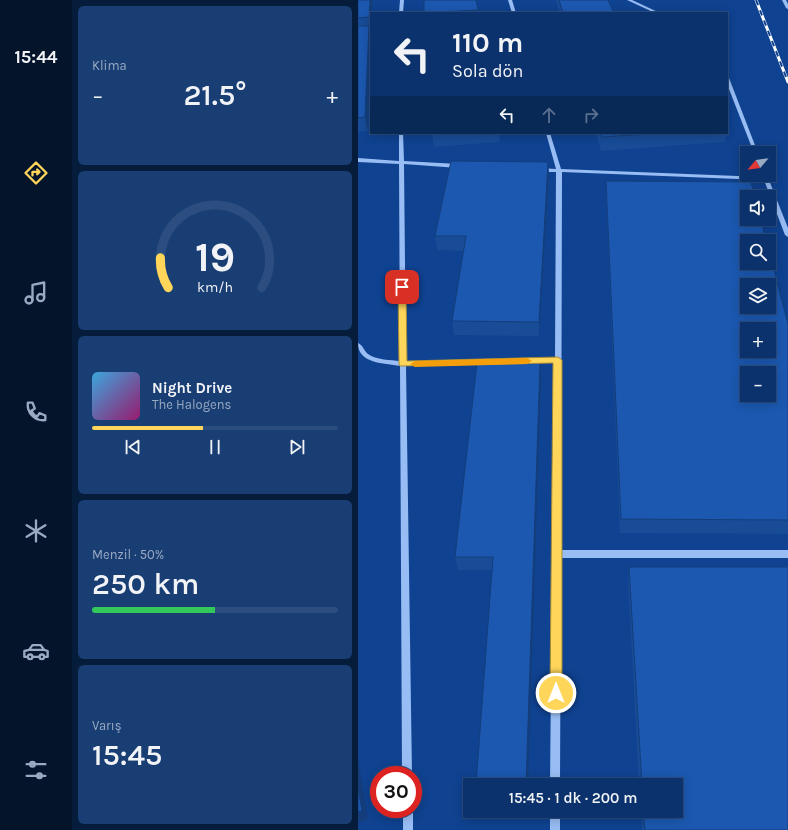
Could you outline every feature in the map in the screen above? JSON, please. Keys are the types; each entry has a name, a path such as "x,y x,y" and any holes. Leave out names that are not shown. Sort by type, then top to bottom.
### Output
{"street":[{"path":"402,0 402,12"},
{"path":"510,0 514,12"},
{"path":"628,0 656,12"},
{"path":"784,0 788,8"},
{"path":"728,81 753,146"},
{"path":"400,134 407,766"},
{"path":"548,134 559,171 555,778"},
{"path":"358,160 464,167"},
{"path":"535,170 740,176"},
{"path":"768,182 788,235"},
{"path":"358,345 366,356 376,360 403,364 558,360"},
{"path":"557,554 788,554"},
{"path":"408,818 408,830"},
{"path":"555,818 555,830"}],"building":[{"path":"358,0 370,0 369,17 358,18"},
{"path":"424,0 476,0 478,10 442,12 424,12"},
{"path":"559,0 608,0 614,12 563,12"},
{"path":"358,26 369,26 365,117 358,118"},
{"path":"601,134 647,134 602,137"},
{"path":"451,161 548,162 539,322 452,321 466,236 435,236"},
{"path":"606,181 751,182 753,190 740,190 740,226 763,226 764,234 740,234 740,270 774,270 788,324 788,520 621,519"},
{"path":"477,363 540,363 526,778 477,778 493,557 455,557"},
{"path":"629,567 788,567 788,830 645,830 644,818 683,818 683,778 642,778"},
{"path":"358,788 362,811 358,812"}],"railway":[{"path":"756,0 788,82"}],"slow traffic":[{"path":"415,364 527,361"}],"route":[{"path":"402,287 403,364 558,360 556,693"}]}
